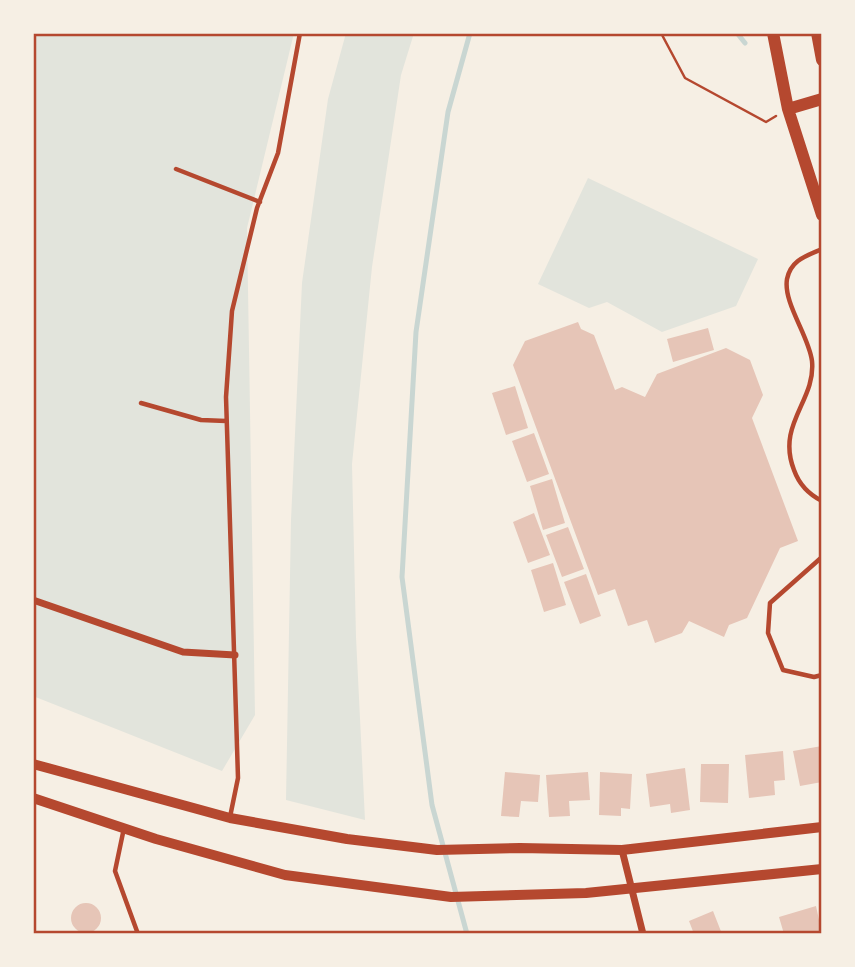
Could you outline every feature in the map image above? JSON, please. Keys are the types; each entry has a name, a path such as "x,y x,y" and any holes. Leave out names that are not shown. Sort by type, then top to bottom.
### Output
{"main road":[{"path":"773,33 788,109 822,215"},
{"path":"817,33 822,60"},
{"path":"788,109 822,99"}],"street":[{"path":"33,600 183,652 235,654"},
{"path":"33,764 230,818 347,839 437,850 622,850 822,827"},
{"path":"33,797 124,828 285,875 451,897 586,893 822,869"},
{"path":"622,850 643,934"}],"lane":[{"path":"230,818 238,778 226,421 232,312 260,202 278,153 300,33"},
{"path":"176,170 260,202"},
{"path":"822,249 798,259 789,274 787,287 812,361 811,380 791,425 789,451 797,479 806,491 822,501"},
{"path":"141,403 201,420 226,421"},
{"path":"822,557 770,603 768,633 783,670 814,677 822,675"},
{"path":"124,828 115,871 138,934"}],"path":[{"path":"662,33 685,78 766,121 788,109"}],"shaded area":[{"path":"33,33 294,33 247,228 255,715 222,771 33,696"},
{"path":"346,33 414,33 401,75 372,267 352,464 356,637 365,820 286,800 291,520 302,283 328,99"},
{"path":"588,178 758,259 736,306 662,332 607,302 589,308 538,284"}],"building":[{"path":"578,322 581,329 594,335 615,390 622,387 645,397 657,374 726,348 750,360 763,395 752,418 798,541 780,548 747,618 729,625 724,637 689,621 682,633 655,643 647,620 628,626 615,589 598,595 513,365 525,341"},
{"path":"708,328 714,350 673,362 667,339"},
{"path":"515,386 528,428 506,435 492,393"},
{"path":"534,433 549,474 527,482 512,441"},
{"path":"552,479 565,523 543,530 530,486"},
{"path":"534,513 550,555 528,563 513,522"},
{"path":"568,527 584,569 562,577 546,535"},
{"path":"553,563 566,605 544,612 531,570"},
{"path":"586,574 601,616 580,624 564,582"},
{"path":"822,746 822,782 800,786 793,751"},
{"path":"783,751 785,780 774,781 775,795 749,798 745,755"},
{"path":"701,764 729,764 728,803 700,802"},
{"path":"685,768 690,810 671,813 670,804 650,807 646,774"},
{"path":"505,772 540,775 538,802 521,801 519,817 501,816"},
{"path":"588,772 590,800 569,801 570,816 549,817 546,775"},
{"path":"600,772 632,774 630,809 621,808 621,816 599,815"},
{"path":"86,903 97,907 101,918 97,929 86,933 75,929 71,918 75,907"},
{"path":"816,906 822,934 784,934 779,917"},
{"path":"713,911 722,934 694,934 689,921"}],"waterway":[{"path":"467,934 432,805 402,577 416,332 448,112 470,33"},
{"path":"737,33 745,43"}]}
